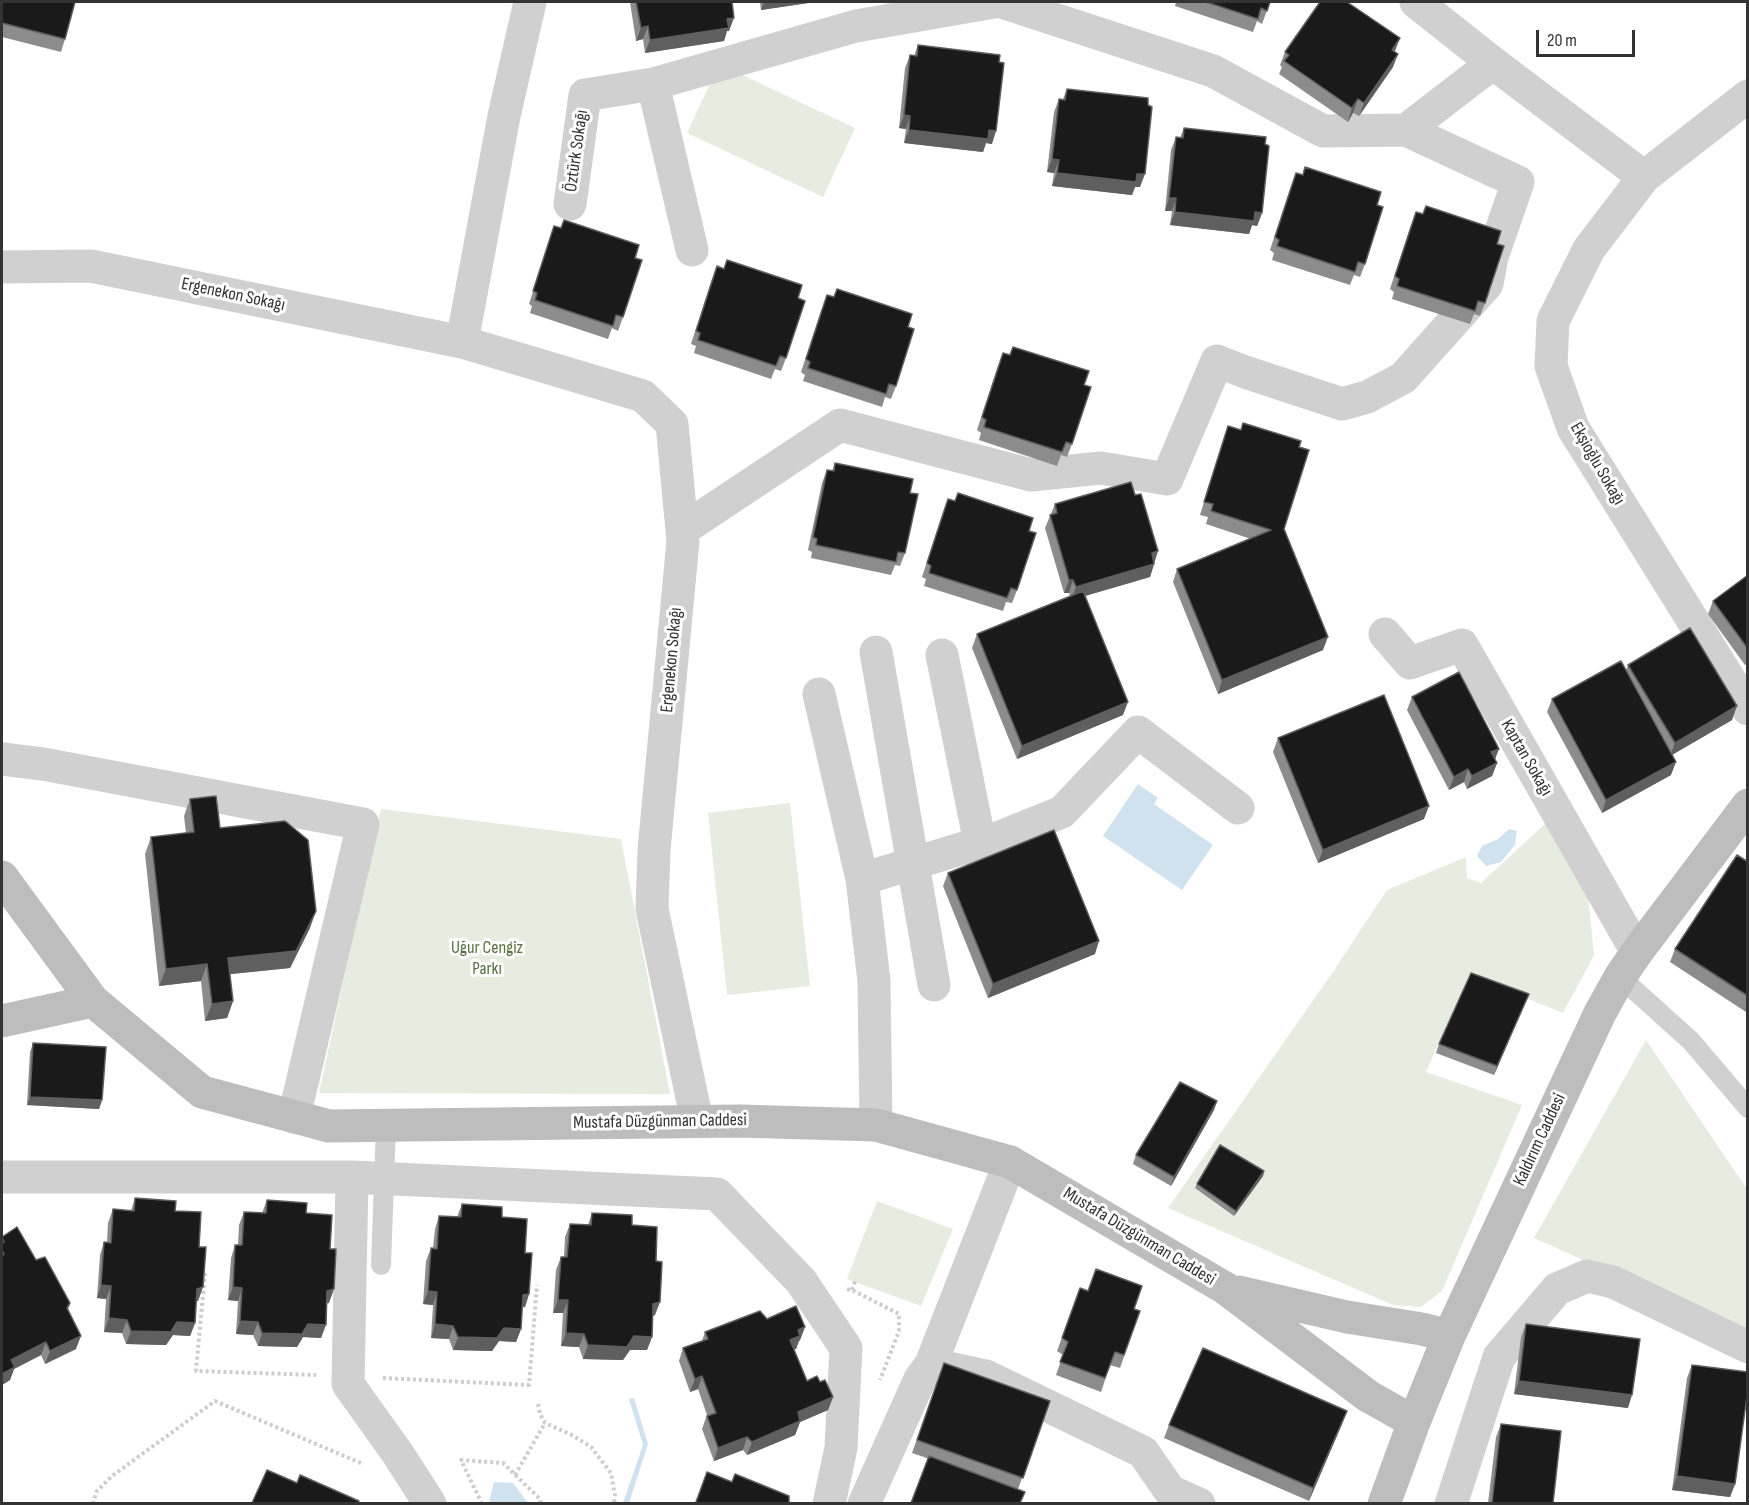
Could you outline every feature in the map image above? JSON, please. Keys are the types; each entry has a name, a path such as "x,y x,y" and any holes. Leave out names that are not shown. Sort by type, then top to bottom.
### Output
{"street":[{"path":"462,342 504,116 530,2"},
{"path":"692,250 653,84 856,26 994,2"},
{"path":"682,530 840,425 1031,475 1101,468 1167,479 1217,361 1342,404 1367,397 1403,378 1487,284 1492,257 1518,182 1406,130 1323,131 1213,71 1002,2"},
{"path":"1416,2 1644,177"},
{"path":"1406,130 1493,63"},
{"name":"Öztürk Sokağı","path":"570,204 585,95 653,84"},
{"name":"Ekşioğlu Sokağı","path":"1748,96 1644,177 1589,249 1553,321 1551,366 1573,428 1748,709"},
{"name":"Ergenekon Sokağı","path":"2,267 91,266 462,342 643,396 672,424 683,541 654,850 652,909 697,1121"},
{"name":"Kaptan Sokağı","path":"1385,634 1410,663 1462,645 1628,964"},
{"path":"876,652 934,985"},
{"path":"942,655 980,843"},
{"path":"819,694 862,879 874,981 876,1125"},
{"path":"862,879 980,843 1062,812 1138,732 1238,808"},
{"path":"2,759 43,764 363,824 294,1117"},
{"name":"Kaldırım Caddesi","path":"1384,1503 1449,1335 1600,1013 1628,964 1748,805"},
{"name":"Mustafa Düzgünman Caddesi","path":"2,877 93,1001 202,1092 330,1126 697,1121 876,1125 1010,1162 1225,1288 1368,1396 1414,1422"},
{"path":"2,1021 93,1001"},
{"path":"864,1503 920,1379 931,1364 1010,1162"},
{"path":"2,1177 384,1177 717,1194 801,1281 846,1348 841,1448 829,1503"},
{"path":"352,1177 348,1384 430,1503"},
{"path":"1451,1503 1498,1357 1557,1289 1587,1276 1613,1282 1748,1347"},
{"name":"Mustafa Düzgünman Caddesi","path":"1225,1288 1347,1317 1449,1335"},
{"path":"931,1364 986,1376 1143,1452 1170,1491 1199,1503"}],"lane":[{"path":"1628,964 1748,1108"},
{"path":"381,1265 386,1126"}],"path":[{"path":"852,1290 855,1281"},
{"path":"529,1385 537,1285"},
{"path":"93,1503 96,1492 112,1476 215,1401 361,1463 376,1467 398,1454"},
{"path":"538,1404 545,1423 572,1435 591,1448 611,1473 614,1503"},
{"path":"515,1475 545,1423"},
{"path":"482,1503 461,1460 503,1463 540,1499 541,1503"}],"green space":[{"path":"719,64 855,128 823,197 687,133"},
{"path":"790,803 810,986 727,995 708,813"},
{"name":"Uğur Cengiz Parkı","path":"381,809 621,839 670,1094 319,1093"},
{"path":"1546,823 1588,896 1594,955 1563,1013 1469,975 1426,1072 1522,1105 1442,1291 1421,1307 1393,1305 1168,1208 1335,969 1387,890 1466,857 1467,878 1481,883"},
{"path":"1646,1040 1747,1189 1747,1334 1534,1238"},
{"path":"877,1201 953,1229 921,1306 847,1279"}],"water":[{"path":"1138,784 1158,798 1154,804 1213,845 1182,890 1103,836"},
{"path":"1509,829 1517,831 1515,845 1501,862 1486,866 1477,856 1482,846 1498,839"},
{"path":"634,1398 648,1444 629,1503 623,1503 643,1445 629,1399"},
{"path":"494,1482 513,1483 528,1503 489,1503"}],"building":[{"path":"2,2 75,2 65,39 2,23"},
{"path":"636,2 732,2 734,18 727,19 729,28 650,40 648,26 641,28"},
{"path":"1206,2 1270,2 1267,11 1261,8 1258,19"},
{"path":"1320,2 1347,2 1400,38 1392,50 1398,54 1364,103 1358,99 1352,108 1284,61 1289,55 1285,52"},
{"path":"918,45 1000,55 999,62 1004,63 996,131 989,130 988,139 909,130 910,116 904,115 910,55 917,56"},
{"path":"1067,89 1148,98 1148,105 1152,107 1145,174 1137,174 1136,182 1057,173 1059,160 1052,159 1059,99 1065,100"},
{"path":"1184,128 1266,137 1265,144 1269,146 1262,213 1255,212 1254,221 1175,212 1176,198 1169,198 1176,137 1183,138"},
{"path":"1305,167 1381,192 1377,205 1383,207 1365,264 1358,262 1355,272 1277,246 1279,240 1275,237 1296,173 1303,175"},
{"path":"1426,206 1501,231 1497,244 1504,246 1485,303 1478,301 1475,311 1397,286 1399,279 1395,276 1416,212 1423,214"},
{"path":"564,220 639,245 635,258 642,260 623,317 616,315 613,326 535,300 537,293 533,291 554,226 561,228"},
{"path":"727,260 802,285 798,298 805,301 786,358 780,356 776,366 698,340 700,333 696,331 717,266 724,269"},
{"path":"837,289 912,314 908,327 914,329 896,386 889,384 886,394 808,368 810,362 806,359 827,295 834,297"},
{"path":"1013,347 1089,371 1084,385 1091,387 1072,444 1066,442 1062,452 984,427 986,420 982,417 1003,353 1010,355"},
{"path":"1243,423 1301,441 1299,447 1309,450 1284,529 1328,637 1222,680 1177,569 1271,530 1211,511 1213,504 1204,502 1228,426 1241,430"},
{"path":"835,463 913,479 910,493 918,494 905,553 898,552 896,562 816,545 817,539 813,537 827,470 834,471"},
{"path":"1131,482 1135,495 1141,494 1158,551 1152,553 1154,564 1076,587 1073,580 1069,580 1050,515 1057,513 1055,504"},
{"path":"958,493 1033,518 1029,531 1036,533 1017,590 1011,588 1007,598 929,573 931,566 927,563 948,499 955,501"},
{"path":"1748,575 1748,649 1713,601"},
{"path":"1083,591 1128,702 1022,746 977,634"},
{"path":"1690,628 1737,706 1675,743 1628,665"},
{"path":"1621,661 1676,762 1606,800 1552,699"},
{"path":"1459,672 1499,749 1491,752 1497,763 1472,776 1468,769 1454,777 1412,697"},
{"path":"1384,695 1429,806 1323,850 1278,738"},
{"path":"216,796 220,828 285,821 308,840 316,911 296,951 228,958 233,1001 212,1004 207,964 166,969 151,837 194,832 190,799"},
{"path":"1054,830 1099,941 993,984 948,873"},
{"path":"1737,855 1748,862 1748,996 1675,949"},
{"path":"1471,973 1529,994 1497,1066 1439,1044"},
{"path":"33,1043 106,1047 102,1100 30,1097"},
{"path":"1180,1082 1217,1101 1174,1177 1136,1155"},
{"path":"1220,1145 1264,1171 1236,1211 1197,1184"},
{"path":"135,1198 176,1201 175,1211 201,1212 199,1247 206,1247 203,1287 197,1289 195,1323 177,1322 171,1332 131,1331 127,1320 109,1318 111,1286 101,1285 104,1242 111,1243 113,1209 134,1211"},
{"path":"267,1200 307,1203 306,1213 332,1215 330,1249 336,1249 334,1289 327,1291 326,1325 308,1324 302,1334 262,1333 258,1322 240,1321 242,1288 233,1287 235,1245 242,1245 244,1212 266,1213"},
{"path":"462,1204 502,1207 502,1217 527,1219 525,1253 532,1253 529,1294 523,1295 521,1329 504,1328 497,1338 458,1337 453,1326 435,1324 437,1292 428,1291 431,1248 437,1249 439,1216 461,1217"},
{"path":"592,1213 632,1215 632,1225 657,1227 656,1261 662,1262 660,1302 653,1304 652,1337 634,1336 627,1347 588,1345 584,1334 566,1333 568,1300 558,1300 561,1257 567,1257 570,1224 591,1225"},
{"path":"17,1227 36,1260 45,1257 70,1303 67,1308 81,1336 50,1351 46,1342 11,1360 15,1367 2,1374 2,1256 4,1254 2,1243 4,1242 2,1237"},
{"path":"1096,1269 1142,1286 1134,1309 1140,1311 1124,1355 1115,1352 1105,1378 1060,1362 1068,1342 1062,1338 1080,1288 1088,1291"},
{"path":"796,1306 805,1327 798,1330 800,1336 790,1340 807,1381 817,1376 820,1382 825,1380 833,1397 798,1412 800,1421 752,1442 747,1437 718,1448 707,1416 716,1413 702,1376 695,1379 683,1348 708,1339 705,1332 760,1311 767,1319"},
{"path":"1526,1324 1640,1339 1632,1395 1519,1381"},
{"path":"1203,1348 1347,1411 1313,1488 1169,1425"},
{"path":"944,1363 1050,1401 1023,1478 917,1440"},
{"path":"1692,1365 1748,1372 1748,1388 1735,1484 1677,1476"},
{"path":"1501,1424 1561,1431 1553,1503 1492,1503"},
{"path":"929,1456 1025,1492 1020,1503 911,1503"},
{"path":"267,1470 297,1483 300,1475 359,1501 358,1503 252,1503"},
{"path":"707,1472 732,1482 735,1474 789,1496 789,1503 698,1503 696,1502"}]}
